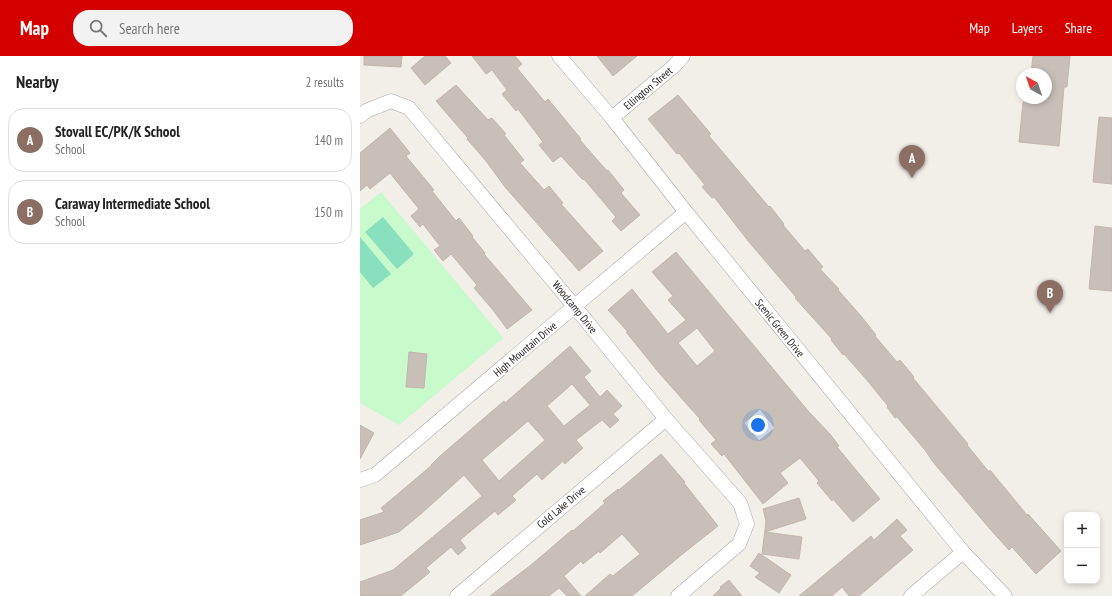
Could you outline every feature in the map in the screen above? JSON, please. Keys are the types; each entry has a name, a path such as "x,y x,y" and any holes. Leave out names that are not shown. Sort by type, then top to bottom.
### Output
{"street":[{"name":"Scenic Green Drive","path":"559,56 612,118 686,212 963,552 1006,596"},
{"name":"Ellington Street","path":"612,118 674,66 683,56"},
{"name":"Woodcamp Drive","path":"360,116 366,111 391,101 409,108 666,419 740,503 747,524 739,544 678,596"},
{"name":"High Mountain Drive","path":"360,480 375,475 686,212"},
{"name":"Cold Lake Drive","path":"457,596 666,419"},
{"path":"910,596 963,552"}],"green space":[{"path":"381,192 503,338 399,425 360,403 360,209"},
{"path":"383,217 414,254 397,269 365,232"},
{"path":"360,237 391,274 373,288 360,272"}],"building":[{"path":"364,56 402,56 401,67 364,65"},
{"path":"425,56 445,56 451,63 425,85 411,68"},
{"path":"472,56 515,56 522,64 517,68 545,102 548,99 581,139 580,140 607,171 608,170 624,190 621,193 640,215 621,231 612,221 616,217 584,179 583,180 561,156 553,162 539,145 543,142 518,109 516,111 502,94 507,90 492,70 486,74"},
{"path":"597,56 637,56 613,76"},
{"path":"1033,56 1070,56 1067,87 1064,87 1059,146 1019,142 1023,104 1052,104 1052,68 1032,68"},
{"path":"456,85 488,120 492,118 506,134 504,135 524,160 520,163 544,190 549,186 563,203 561,204 603,251 579,271 505,187 486,161 467,139 468,138 436,101"},
{"path":"678,95 711,134 709,136 769,207 770,206 784,224 783,225 805,251 808,249 823,267 820,269 839,289 838,290 876,335 875,336 897,362 900,360 989,472 990,470 1027,515 1028,514 1061,551 1036,574 1012,547 1009,550 990,529 897,417 895,418 887,407 888,406 866,379 844,354 843,355 831,340 832,339 795,298 796,297 749,242 714,197 712,198 702,187 705,185 679,153 677,154 648,119"},
{"path":"1099,117 1112,118 1112,184 1093,182"},
{"path":"390,128 410,153 406,156 434,190 432,191 456,221 459,218 485,253 484,254 532,310 507,329 474,288 477,285 451,254 443,261 434,250 440,246 423,224 420,227 411,216 419,209 390,173 370,189 367,185 360,191 360,153"},
{"path":"1095,226 1112,228 1112,291 1089,289"},
{"path":"676,252 809,412 830,434 839,446 837,447 880,499 853,522 817,483 819,481 800,458 780,473 788,483 763,504 724,454 722,456 711,444 716,440 699,420 700,419 660,374 626,332 628,332 608,310 632,289 668,334 686,320 668,300 673,296 652,272","holes":["697,328 715,351 697,366 678,343","760,409 775,428 759,441 744,423"]},
{"path":"570,346 591,371 584,377 600,397 607,390 622,406 613,414 619,420 610,428 602,420 576,440 583,448 565,464 563,461 542,480 537,474 512,496 516,500 498,515 495,511 460,540 466,548 458,555 451,547 426,568 430,572 402,595 360,596 360,582 393,570 482,496 464,475 399,532 360,545 360,520 384,512 381,508 504,401 505,403","holes":["572,384 590,405 564,426 547,406","528,421 545,440 499,481 482,460"]},
{"path":"409,352 427,354 424,388 406,387"},
{"path":"360,425 374,433 360,459"},
{"path":"661,454 685,482 684,483 718,526 632,596 585,596 610,574 613,576 640,554 622,534 600,553 599,551 583,564 581,561 564,576 581,596 567,596 559,588 549,596 490,596 531,565 572,530 573,531 605,503 603,501 618,489 619,490"},
{"path":"799,498 806,519 765,532 802,537 799,559 762,554 766,521 763,509"},
{"path":"897,519 907,530 900,536 913,550 859,596 849,596 842,587 832,596 799,596 871,536 874,540"},
{"path":"759,553 791,575 779,593 755,577 760,573 750,566"},
{"path":"729,580 742,596 713,596 721,588 720,587"}],"place":[{"name":"Stovall EC/PK/K School","path":"912,178"},
{"name":"Caraway Intermediate School","path":"1050,313"}]}
